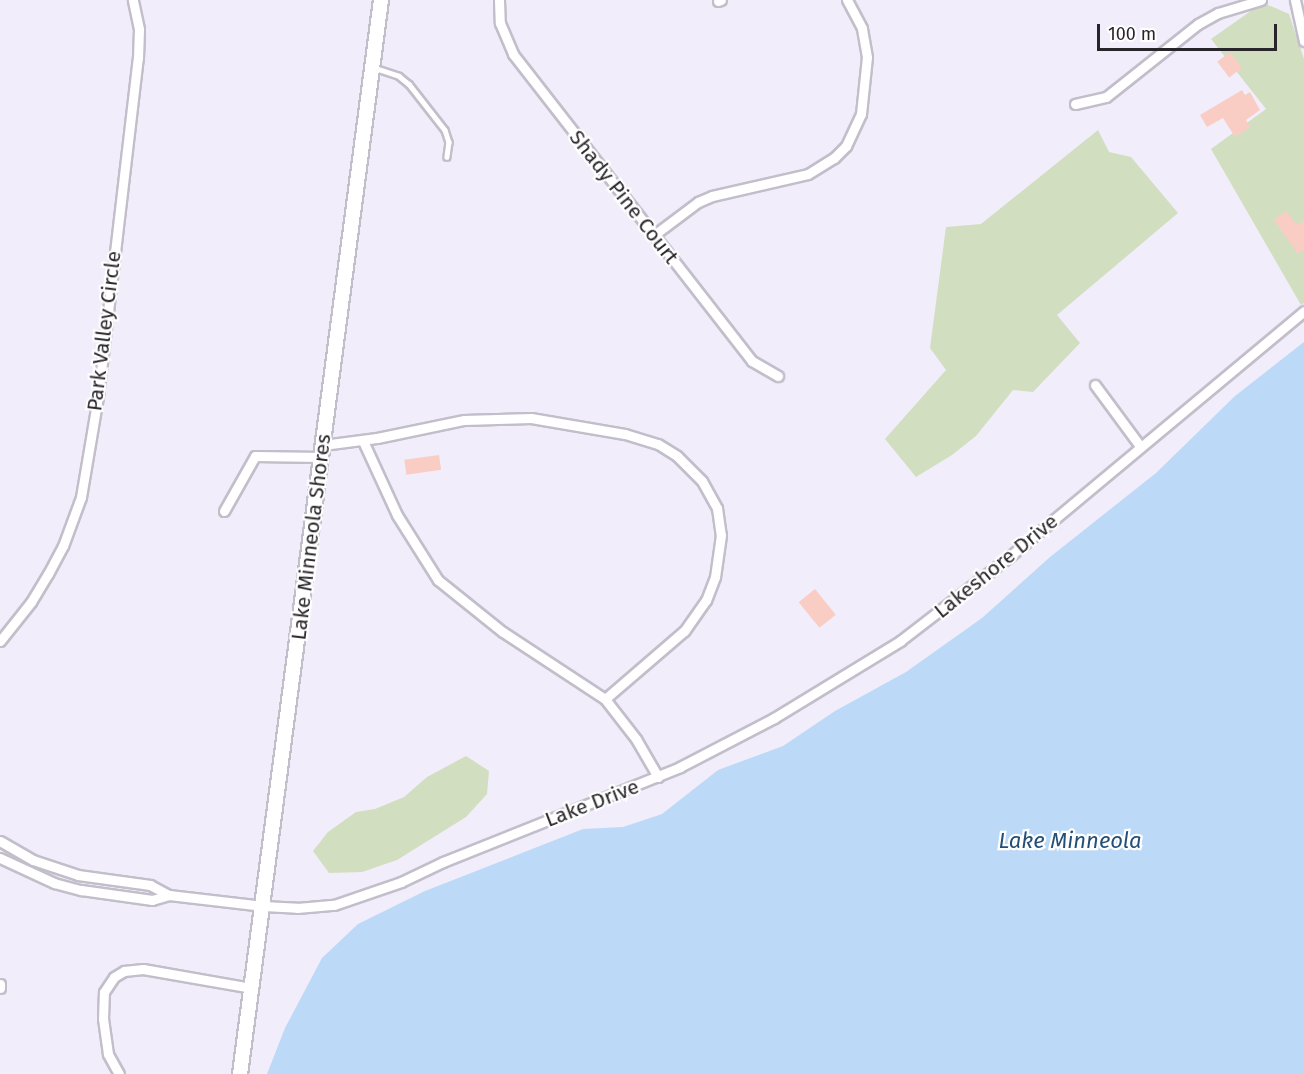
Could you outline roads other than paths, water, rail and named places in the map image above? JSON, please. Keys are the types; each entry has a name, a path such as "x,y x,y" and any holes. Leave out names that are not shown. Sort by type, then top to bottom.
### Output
{"main road":[{"name":"Lake Minneola Shores","path":"240,1074 381,0"}],"street":[{"name":"Park Valley Circle","path":"0,641 31,602 48,574 63,546 81,497 98,397 138,58 139,29 133,0"},
{"name":"Shady Pine Court","path":"499,0 500,24 510,50 752,361 778,376"},
{"path":"654,235 698,202 712,196 808,174 834,158 846,146 861,114 867,57 862,28 847,0"},
{"path":"1075,104 1106,97 1198,24 1218,13 1261,0"},
{"path":"1295,0 1304,41"},
{"name":"Lakeshore Drive","path":"658,777 766,723 900,641 945,608 1304,311"},
{"path":"1095,385 1140,446"},
{"path":"224,511 255,456 322,451 464,420 531,418 589,426 658,444 676,456 702,482 717,508 721,535 715,577 706,600 684,631 604,699"},
{"name":"Lake Drive","path":"169,895 263,906 316,908 364,896 453,857 658,777 636,739 604,699 502,632 438,580 397,515 363,441"},
{"path":"0,841 27,857 78,875 150,885 169,895"},
{"path":"20,869 27,857"},
{"path":"0,858 54,883 81,890 152,900 169,895"},
{"path":"119,1074 108,1054 103,1019 104,992 114,977 124,971 143,969 252,988"}],"lane":[{"path":"372,68 399,76 409,84 445,130 449,142 447,158"}],"water":[{"name":"Lake Minneola","path":"1304,342 1304,1074 267,1074 285,1028 322,958 358,924 425,891 583,829 623,827 662,814 718,770 783,746 835,711 906,672 982,618 1050,557 1156,473 1235,396"}]}
